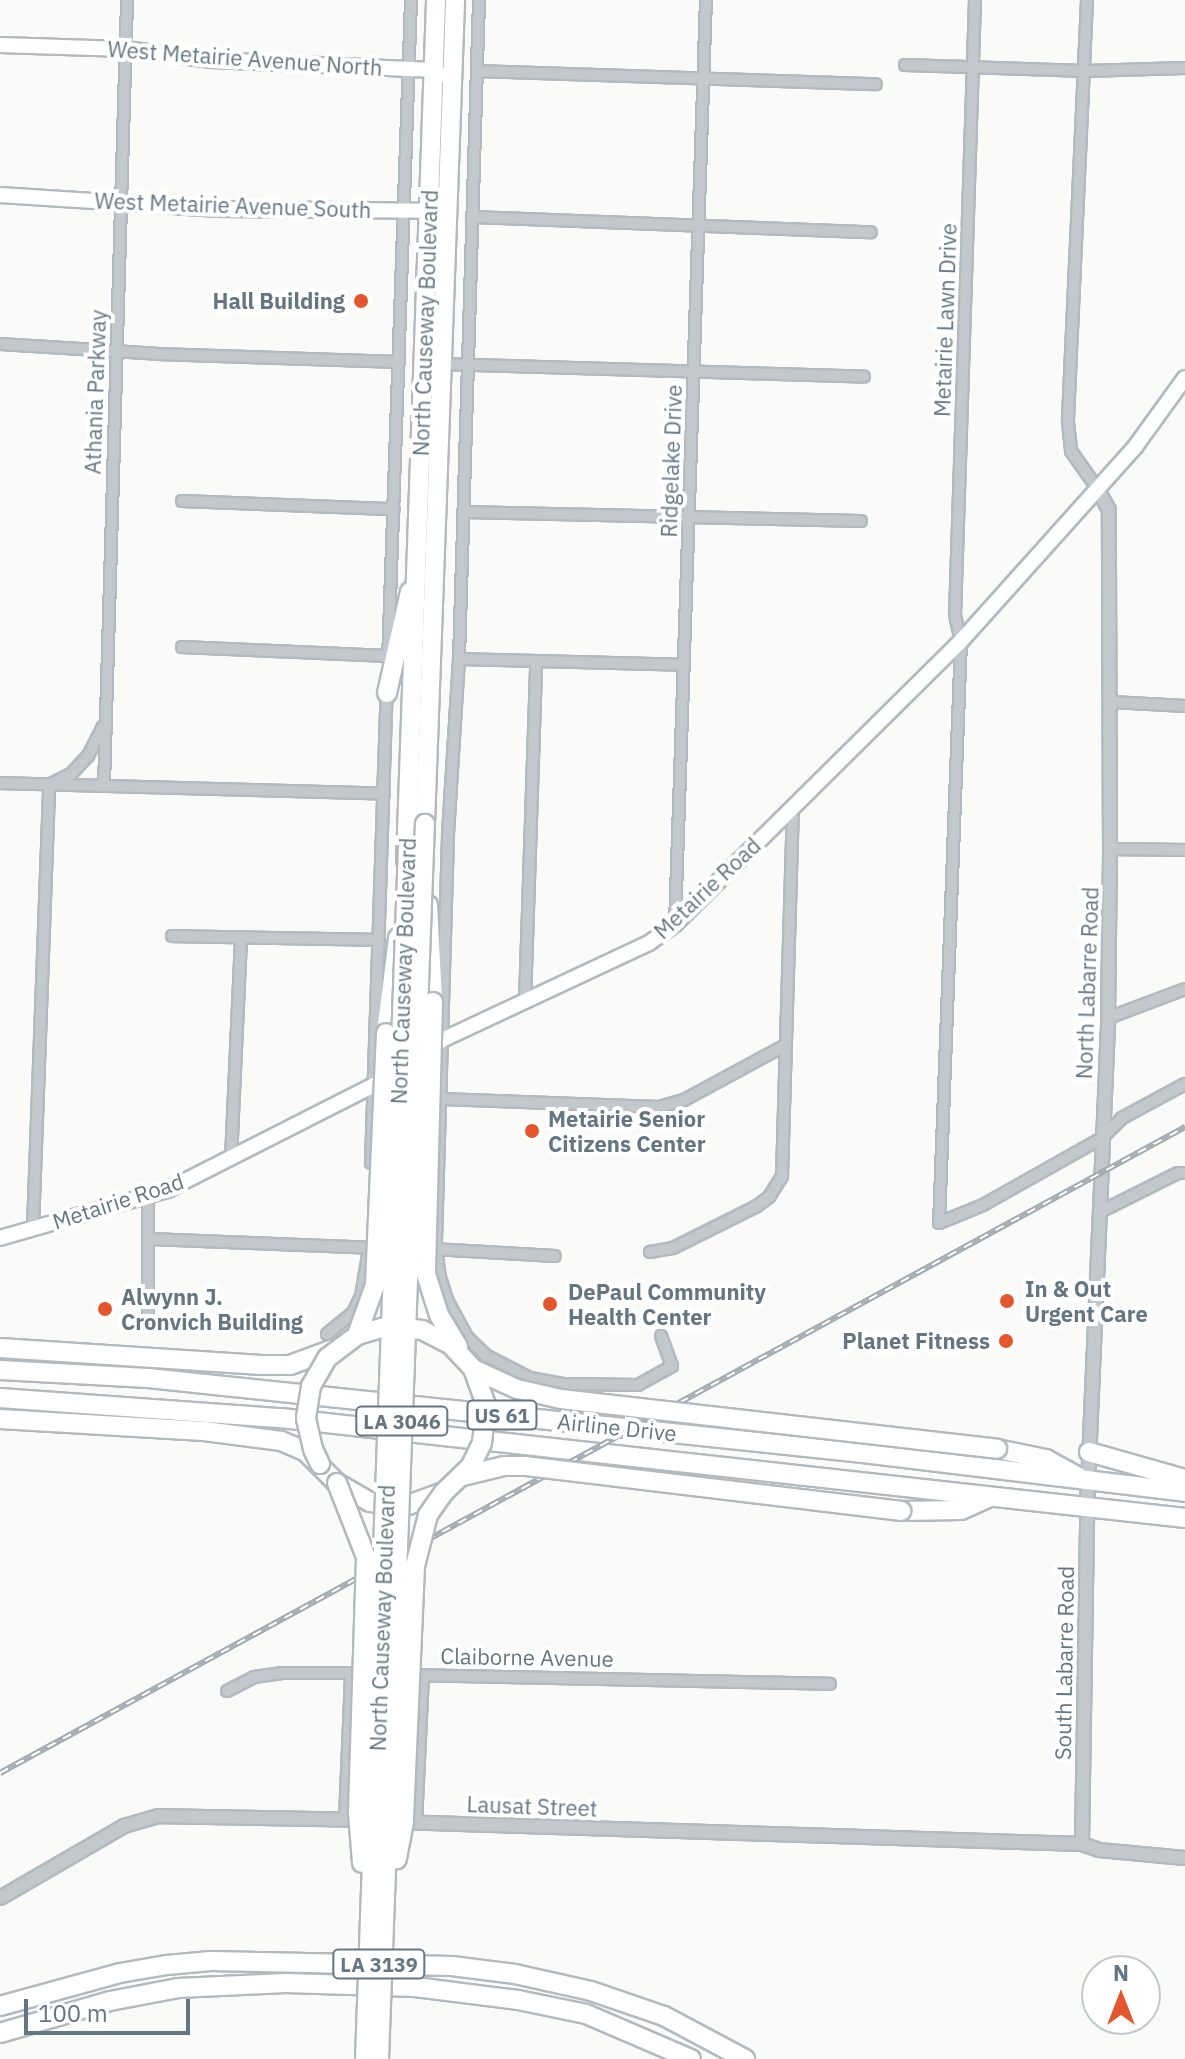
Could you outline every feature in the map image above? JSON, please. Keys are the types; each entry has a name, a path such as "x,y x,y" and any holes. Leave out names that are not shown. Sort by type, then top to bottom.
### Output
{"highway":[{"name":"North Causeway Boulevard","path":"376,1947 433,364 429,211 436,0"},
{"name":"North Causeway Boulevard","path":"417,823 416,574 449,182 455,0"},
{"path":"387,693 403,611 416,574"},
{"name":"North Causeway Boulevard","path":"376,1947 397,1650 416,848"},
{"path":"357,1335 375,1285 386,1033 416,848"},
{"path":"0,1419 204,1431 281,1441 305,1451 337,1483 370,1502 389,1505 418,1503 444,1492 463,1476 478,1455 487,1418 484,1392 439,1315 426,1274 433,1002 416,848"},
{"path":"2,1348 290,1365 333,1340 372,1329 405,1326 437,1336 468,1362 517,1389 561,1399 997,1449 1046,1459 1088,1482"},
{"path":"320,1464 308,1434 307,1402 333,1340"},
{"name":"Airline Drive","path":"0,1370 164,1380 847,1452 1185,1492"},
{"name":"Airline Drive","path":"0,1398 310,1421 1185,1518"},
{"path":"1089,1452 1185,1479"},
{"path":"463,1476 504,1466 525,1466 901,1511 961,1510 990,1497"},
{"path":"337,1483 366,1557 358,1813 376,1947"},
{"path":"376,1947 404,1822 415,1566 422,1531 444,1492"},
{"name":"LA 3046","path":"365,2059 376,1947"},
{"name":"LA 3046","path":"376,1947 379,2059"},
{"name":"LA 3139","path":"0,2006 79,1983 167,1965 211,1961 452,1966 515,1974 591,1991 664,2016 745,2059"},
{"name":"LA 3139","path":"0,2033 110,2001 178,1988 286,1983 415,1987 518,2000 586,2014 691,2059"}],"main road":[{"name":"West Metairie Avenue North","path":"0,45 125,49 211,60 434,70"},
{"path":"434,70 441,75 447,90 451,122"},
{"path":"429,211 445,198 449,182"},
{"name":"West Metairie Avenue South","path":"0,195 218,209 429,211"},
{"name":"Metairie Road","path":"0,1238 148,1196 231,1159 374,1088 444,1039 649,943 675,924 961,641 1135,447 1185,378"}],"street":[{"name":"Athania Parkway","path":"104,785 127,0"},
{"name":"North Causeway Boulevard","path":"333,1340 361,1296 368,1248 411,0"},
{"name":"North Causeway Boulevard","path":"479,0 459,659 448,836 436,1249 447,1300 467,1337 487,1356 530,1378 564,1384 638,1385 672,1366 661,1336"},
{"name":"Ridgelake Drive","path":"675,924 706,0"},
{"name":"Metairie Lawn Drive","path":"975,0 955,615 961,641 939,1223 983,1205 1102,1138"},
{"path":"1087,0 1068,422 1071,451 1097,488"},
{"path":"905,65 1085,71 1185,68"},
{"path":"477,71 876,84"},
{"path":"472,217 871,232"},
{"path":"0,344 399,362"},
{"path":"433,364 864,377"},
{"name":"North Labarre Road","path":"1088,1482 1108,1018 1112,702 1109,510 1097,488"},
{"path":"182,501 394,509"},
{"path":"463,512 861,521"},
{"path":"182,647 388,656"},
{"path":"459,659 682,665"},
{"path":"525,1001 536,661"},
{"path":"1112,702 1185,706"},
{"path":"49,785 71,774 88,756 104,725"},
{"path":"0,783 384,794"},
{"path":"33,1228 49,785"},
{"path":"650,1252 673,1248 757,1206 769,1197 782,1176 793,805"},
{"path":"1110,849 1185,850"},
{"path":"172,936 379,940"},
{"path":"231,1159 241,938"},
{"path":"1108,1018 1185,989"},
{"path":"442,1099 659,1107 684,1100 784,1046"},
{"path":"1102,1138 1122,1118 1185,1084"},
{"path":"1100,1212 1178,1173 1185,1173"},
{"path":"148,1196 148,1323"},
{"path":"150,1239 555,1256"},
{"name":"South Labarre Road","path":"1082,1844 1088,1482"},
{"name":"Claiborne Avenue","path":"227,1691 254,1677 281,1673 830,1684"},
{"path":"345,1819 351,1673"},
{"path":"416,1823 423,1675"},
{"name":"Lausat Street","path":"0,1898 124,1826 158,1816 345,1819 1082,1844 1099,1850 1185,1858"}],"railway":[{"path":"0,1773 1185,1127"}],"place":[{"name":"Hall Building","path":"361,301"},
{"name":"Metairie Senior Citizens Center","path":"532,1131"},
{"name":"In & Out Urgent Care","path":"1007,1301"},
{"name":"DePaul Community Health Center","path":"550,1304"},
{"name":"Alwynn J. Cronvich Building","path":"105,1309"},
{"name":"Planet Fitness","path":"1006,1341"}]}
